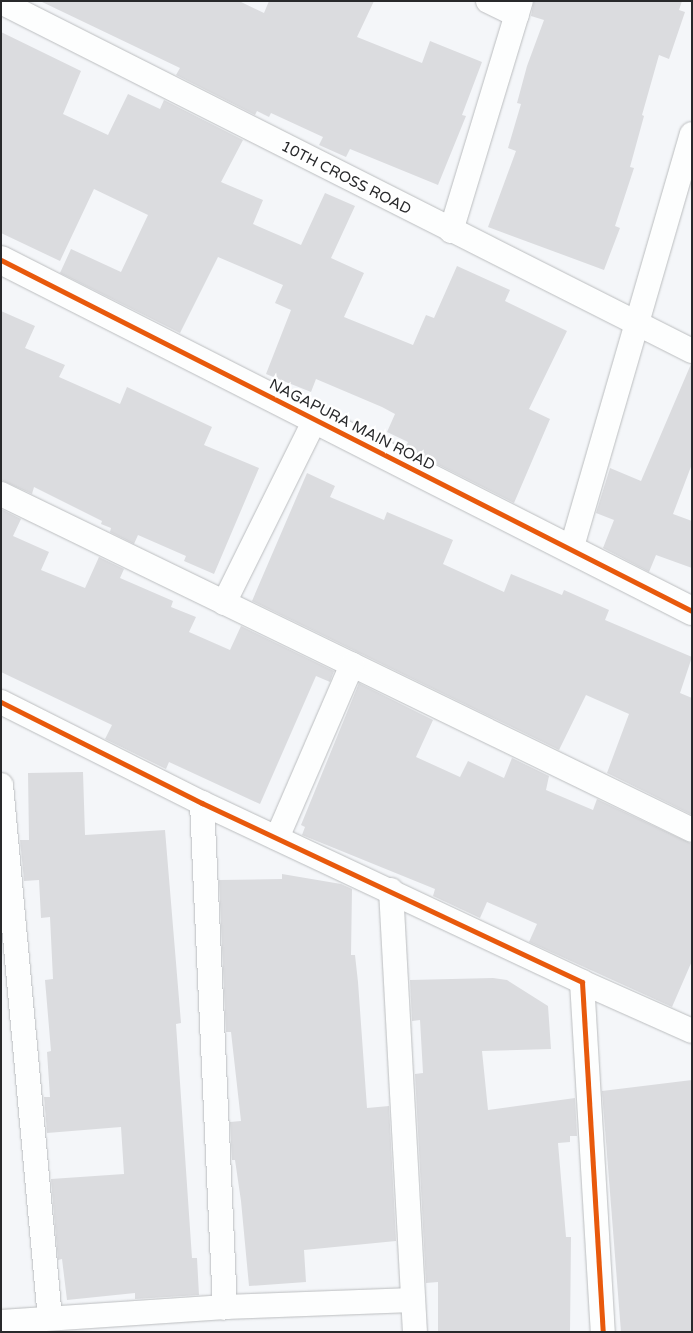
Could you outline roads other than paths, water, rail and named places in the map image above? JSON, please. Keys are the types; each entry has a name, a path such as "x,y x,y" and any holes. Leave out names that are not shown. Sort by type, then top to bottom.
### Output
{"street":[{"path":"451,231 519,8 488,1"},
{"name":"10TH CROSS ROAD","path":"1,2 638,326 692,350"},
{"path":"571,550 638,326 692,134"},
{"name":"NAGAPURA MAIN ROAD","path":"1,260 692,611"},
{"path":"224,603 315,420"},
{"path":"1,494 692,830"},
{"path":"277,838 352,665"},
{"path":"1,702 202,803 391,890 582,982 692,1031"},
{"path":"1,785 50,1318"},
{"path":"202,803 225,1307"},
{"path":"391,890 415,1332"},
{"path":"582,982 603,1332"},
{"path":"1,1322 225,1307 413,1300"}]}
